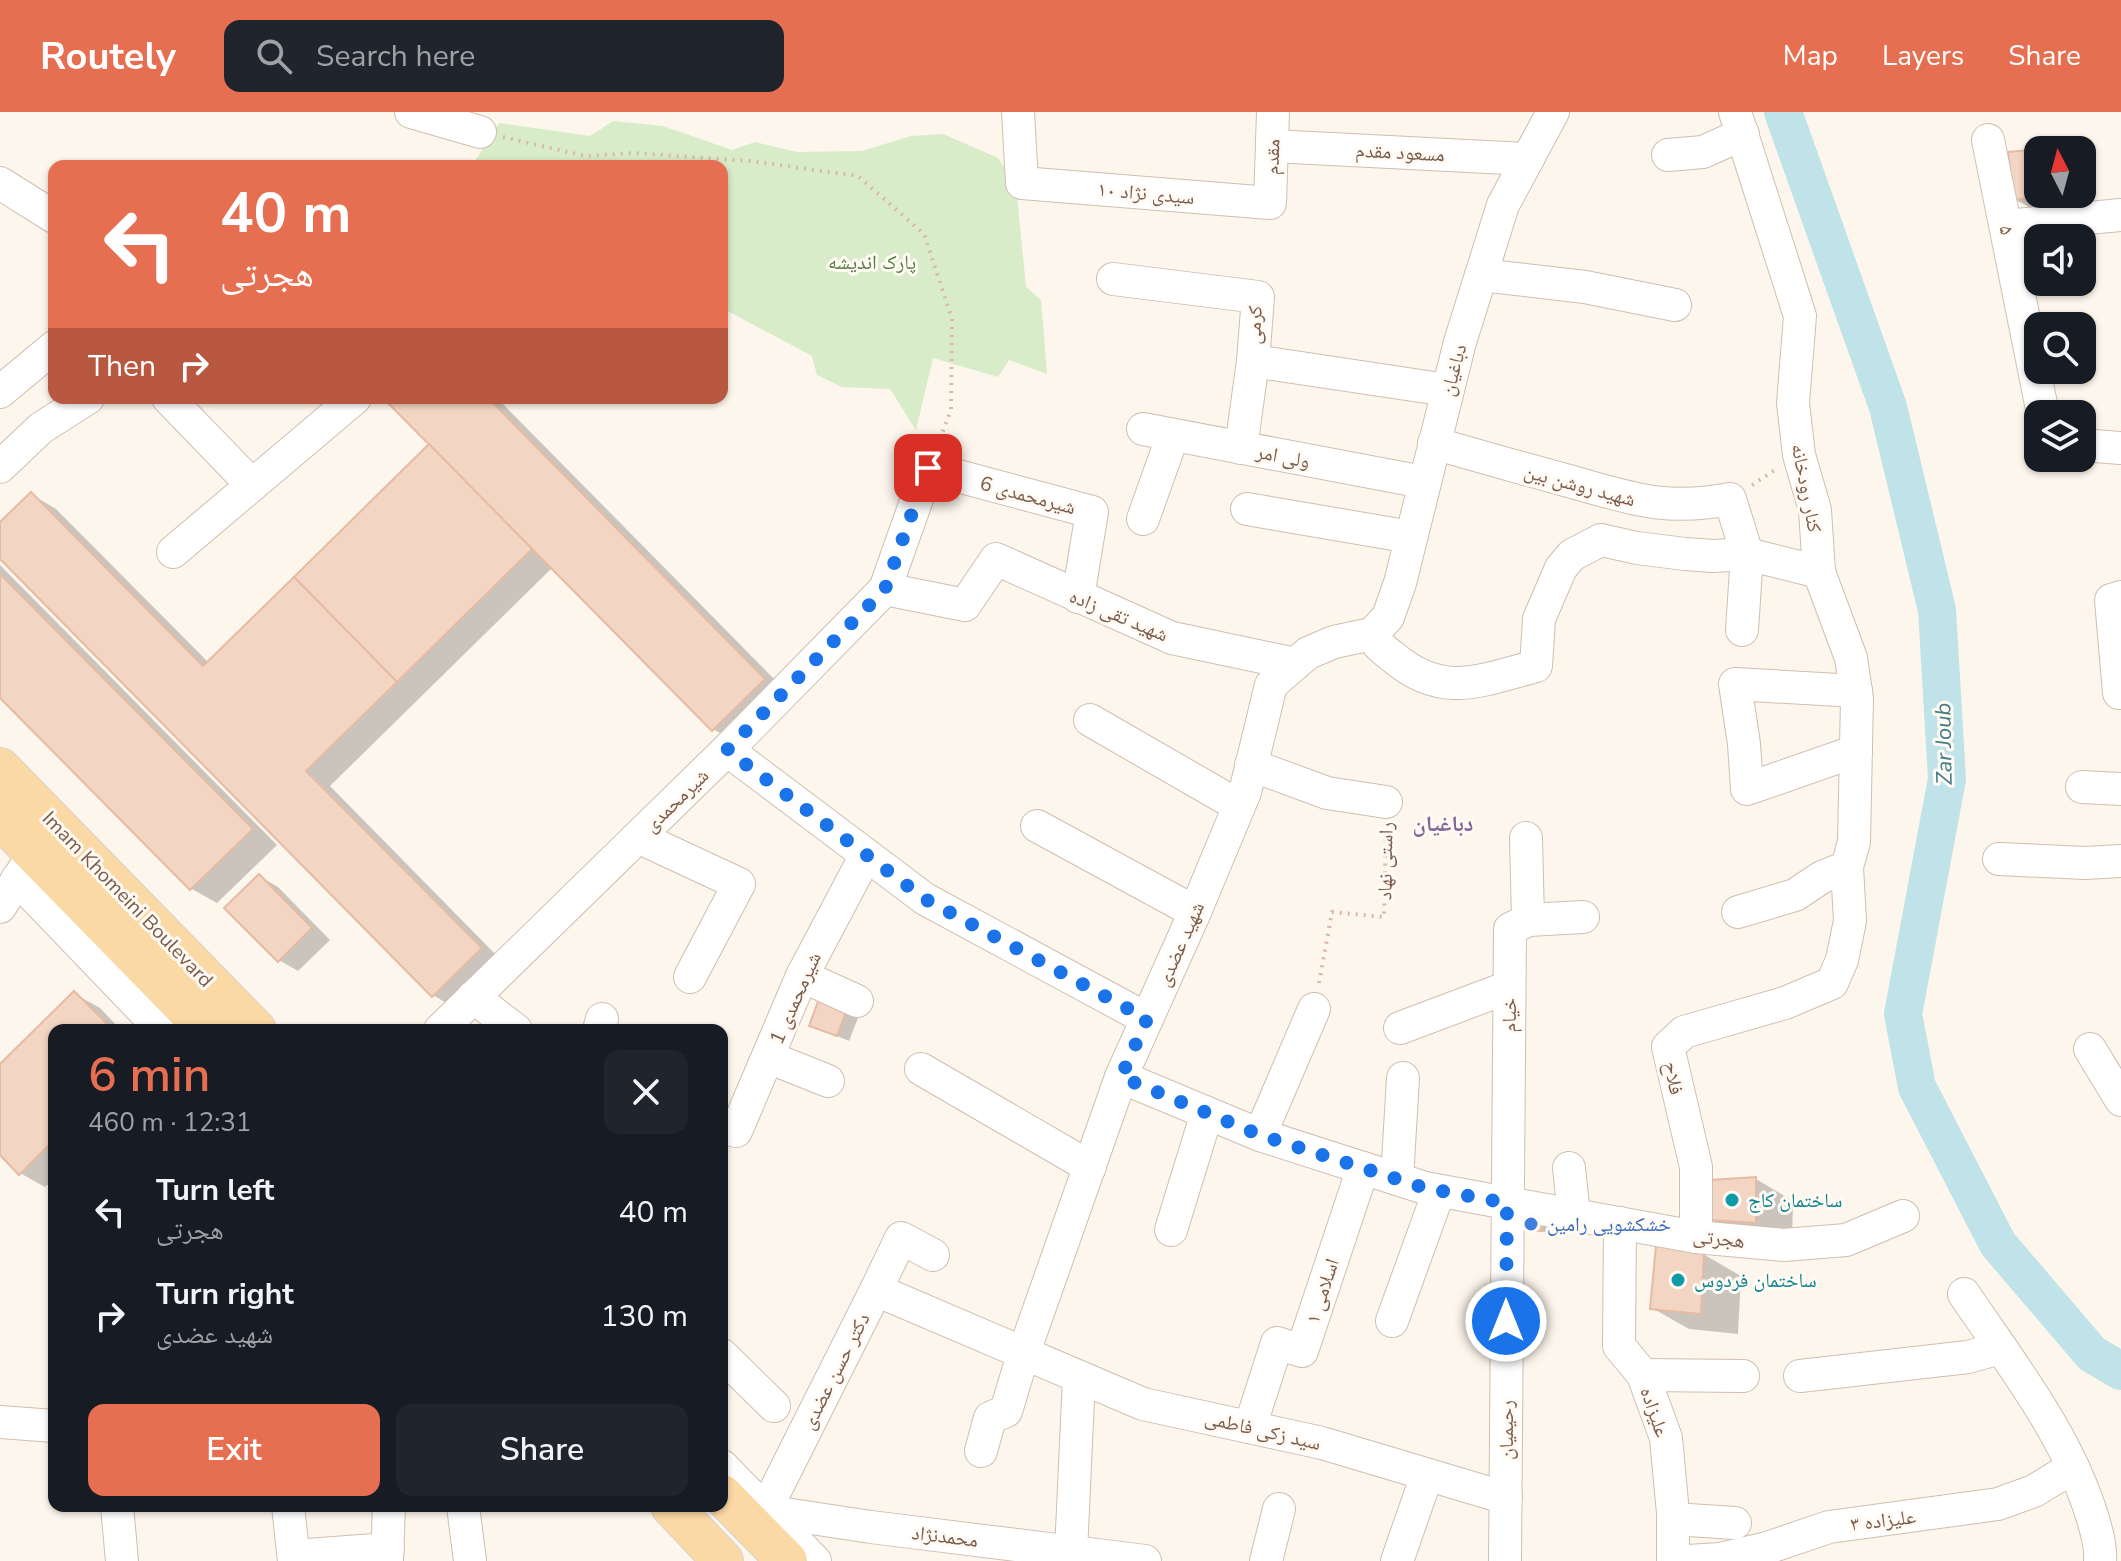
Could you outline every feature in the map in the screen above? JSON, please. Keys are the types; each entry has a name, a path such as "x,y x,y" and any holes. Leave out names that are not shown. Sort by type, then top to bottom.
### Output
{"main road":[{"name":"Imam Khomeini Boulevard","path":"0,768 250,1024"},
{"name":"Imam Khomeini Boulevard","path":"0,818 26,866 200,1024"},
{"path":"728,1499 758,1518 787,1561"},
{"path":"677,1512 723,1561"}],"street":[{"path":"411,112 480,132"},
{"name":"سیدی نژاد ۱۰","path":"1018,112 1022,183 1270,203"},
{"name":"مقدم","path":"1270,203 1273,112"},
{"name":"دباغیان","path":"1372,634 1388,617 1400,583 1447,390 1503,205 1553,112"},
{"path":"1668,155 1703,152 1739,123"},
{"name":"کنار رودخانه","path":"1739,123 1800,316 1793,403 1799,455 1815,510 1819,572 1851,658 1856,691 1854,842 1847,867 1850,921 1842,960 1832,983"},
{"name":"۵","path":"1988,140 2040,400"},
{"name":"مسعود مقدم","path":"1272,146 1528,159"},
{"path":"0,183 48,213"},
{"path":"2006,226 2121,215"},
{"path":"1481,275 1585,287 1675,305"},
{"name":"کرمی","path":"1113,279 1258,297 1241,448"},
{"path":"0,392 48,352"},
{"path":"1253,361 1447,390"},
{"path":"0,467 41,428 79,404"},
{"path":"174,404 252,485"},
{"path":"173,552 348,404"},
{"name":"ولی امر","path":"1143,519 1158,432 1423,482"},
{"name":"شهید روشن بین","path":"1434,443 1650,504 1708,503 1730,499"},
{"path":"2096,446 2121,448"},
{"name":"شیرمحمدی","path":"446,1024 727,750 885,589 928,468"},
{"name":"شیرمحمدی 6","path":"928,468 1092,512 1078,597"},
{"path":"1568,481 1592,514 1601,540"},
{"path":"1730,499 1747,554 1742,630"},
{"path":"1247,509 1411,537"},
{"path":"1372,634 1374,641 1407,669 1439,684 1479,682 1536,666 1539,619 1561,568 1572,555 1601,540 1685,554 1747,554 1819,572"},
{"name":"شهید تقی زاده","path":"885,589 965,605 996,559 1172,638 1295,664"},
{"path":"2119,693 2111,600 2121,597"},
{"name":"شهید عضدی","path":"981,1451 990,1418 1006,1411 1121,1077 1239,806 1271,685 1308,653 1334,642 1372,634"},
{"path":"1856,691 1735,684 1747,789 1856,751"},
{"path":"1090,720 1239,806"},
{"path":"727,750 925,899 1147,1019"},
{"name":"راستی نهاد","path":"1251,765 1327,793 1386,802"},
{"path":"2082,787 2121,789"},
{"path":"1037,826 1195,912"},
{"path":"638,837 739,884 690,977"},
{"path":"1526,838 1528,920 1583,917"},
{"name":"شیرمحمدی 1","path":"728,1129 736,1131 802,976 866,855"},
{"path":"1999,859 2085,863 2121,861"},
{"path":"0,907 26,866 157,1024"},
{"path":"1738,912 1795,895 1822,877 1847,867"},
{"name":"خیام","path":"1507,1203 1510,929 1528,920"},
{"path":"802,976 857,1001"},
{"name":"فلاح","path":"1696,1237 1696,1167 1668,1047 1684,1032 1785,1003 1832,983"},
{"path":"1400,1028 1509,987"},
{"path":"473,997 508,1024"},
{"path":"1260,1135 1314,1009"},
{"path":"2090,1049 2121,1100"},
{"path":"768,1057 828,1081"},
{"path":"921,1069 1090,1167"},
{"name":"هجرتی","path":"1121,1077 1260,1135 1439,1191 1696,1237 1784,1245 1846,1240 1903,1216"},
{"path":"1397,1179 1403,1078"},
{"path":"1171,1230 1207,1113"},
{"name":"اسلامی ۱","path":"1250,1427 1277,1343 1302,1351 1363,1168"},
{"path":"1569,1168 1574,1215"},
{"path":"1392,1321 1439,1191"},
{"name":"رحیمیان","path":"1505,1561 1507,1203"},
{"name":"علیزاده","path":"1620,1223 1619,1346 1643,1375 1666,1438 1673,1561"},
{"path":"876,1290 901,1238 933,1255"},
{"name":"دکتر حسن عضدی","path":"758,1518 876,1290 1023,1355"},
{"path":"1964,1294 2060,1440 2085,1494 2101,1547 2100,1561"},
{"path":"1800,1376 1968,1357 2000,1348"},
{"name":"سید زکی فاطمی","path":"1023,1355 1143,1404 1322,1443 1506,1498"},
{"path":"728,1361 774,1406"},
{"path":"1643,1375 1743,1376"},
{"path":"1071,1552 1079,1378"},
{"path":"0,1422 48,1426"},
{"name":"علیزاده ۳","path":"1688,1561 1720,1559 1767,1548 1829,1527 1998,1504 2034,1491 2073,1467"},
{"path":"728,1475 758,1518 815,1561"},
{"path":"1397,1561 1427,1475"},
{"path":"1266,1561 1279,1509"},
{"path":"118,1512 122,1561"},
{"path":"289,1512 294,1558 388,1555 389,1512"},
{"path":"464,1512 470,1561"},
{"name":"محمدنژاد","path":"758,1518 1145,1561"},
{"path":"1673,1519 1735,1523"}],"path":[{"path":"480,132 585,156 634,153 750,161 858,176 924,234 952,319 951,410 928,468"},
{"path":"1730,499 1799,455"},
{"name":"راستی نهاد","path":"1314,1009 1332,912 1384,917 1386,802"}],"green space":[{"name":"پارک اندیشه","path":"613,121 663,126 732,150 755,142 797,152 862,151 911,136 943,134 998,158 1011,178 1017,196 1026,287 1041,300 1047,374 1009,360 998,377 933,358 916,430 890,389 842,387 817,375 812,356 728,311 728,160 476,160 499,123 590,136"}],"building":[{"path":"2024,151 2024,199 2013,200 2008,152"},
{"path":"389,404 494,404 765,679 712,731"},
{"path":"429,444 532,549 397,682 294,577"},
{"path":"31,492 203,666 294,577 397,682 306,771 482,948 432,997 0,559 0,522"},
{"path":"0,574 253,829 190,890 0,698"},
{"path":"259,874 312,928 278,962 224,908"},
{"path":"74,991 107,1024 48,1024 48,1146 19,1175 0,1155 0,1064"},
{"path":"819,999 847,1009 837,1036 809,1026"},
{"name":"ساختمان کاج","path":"1756,1177 1756,1223 1708,1220 1710,1180"},
{"name":"خشکشویی رامین","path":"1521,1218 1543,1220 1541,1231 1520,1229"},
{"name":"ساختمان فردوس","path":"1656,1245 1704,1252 1701,1314 1650,1309"}],"waterway":[{"name":"Zar Joub","path":"1783,112 1888,407 1937,610 1947,779 1903,1014 1917,1087 1998,1244 2092,1354 2121,1371"}],"place":[{"name":"ساختمان کاج","path":"1732,1200"},
{"name":"خشکشویی رامین","path":"1531,1224"},
{"name":"ساختمان فردوس","path":"1678,1280"}],"district":[{"name":"دباغیان","path":"1443,823"}],"route":[{"path":"928,468 885,589 727,750 925,899 1147,1019 1121,1077 1260,1135 1425,1188 1507,1203 1506,1321"}]}
